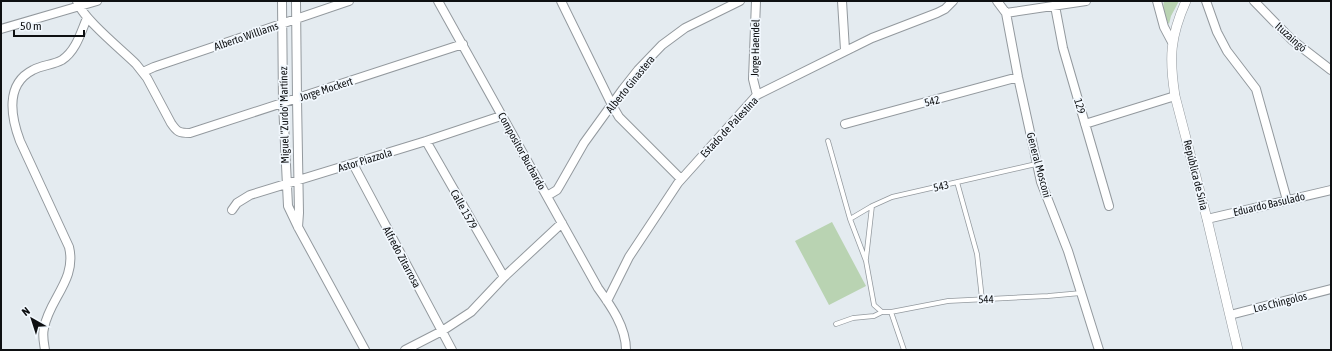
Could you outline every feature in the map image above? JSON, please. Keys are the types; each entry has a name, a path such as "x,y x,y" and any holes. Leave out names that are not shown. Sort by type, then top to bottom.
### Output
{"street":[{"path":"1,29 78,4 97,1"},
{"name":"Miguel \"Zurdo\" Martínez","path":"282,1 283,103 288,206 364,350"},
{"name":"Miguel \"Zurdo\" Martínez","path":"296,1 296,99 299,180 298,226"},
{"name":"Alberto Williams","path":"143,72 349,1"},
{"name":"Compositor Buchardo","path":"438,1 463,44 501,116 598,288 607,301 624,333 626,350"},
{"path":"561,1 612,105 620,117 681,179"},
{"name":"Alberto Ginastera","path":"547,196 557,190 584,143 638,70 662,45 674,35 698,21 740,1"},
{"name":"Jorge Haendel","path":"756,1 753,79 757,95"},
{"path":"842,1 845,50"},
{"name":"Estado de Palestina","path":"607,301 629,257 681,179 757,95 845,50 937,13 953,1"},
{"name":"General Mosconi","path":"997,1 1006,13 1036,164 1041,182 1068,251 1099,350"},
{"path":"1006,13 1086,1"},
{"path":"1157,1 1164,27 1172,42"},
{"name":"República de Siria","path":"1186,1 1178,19 1172,42 1171,63 1176,96 1238,350"},
{"path":"1206,1 1217,32 1227,51 1256,89 1287,200"},
{"name":"Ituzaingó","path":"1254,1 1292,40 1331,70"},
{"path":"78,4 87,18 143,72"},
{"name":"129","path":"1055,6 1063,48 1109,206"},
{"path":"45,350 43,336 44,328 49,313 69,272 71,256 69,247 20,141 12,112 12,101 15,91 25,74 34,69 58,62 70,52 76,45 87,18"},
{"name":"Jorge Mockert","path":"143,72 148,78 175,129 180,133 190,133 463,44"},
{"name":"542","path":"845,124 1018,77"},
{"path":"1086,124 1176,96"},
{"name":"Astor Piazzola","path":"232,210 237,203 250,196 501,116"},
{"name":"Calle 1579","path":"426,141 504,277"},
{"name":"Alfredo Zitarrosa","path":"352,164 452,350"},
{"name":"Eduardo Basulado","path":"1207,219 1331,190"},
{"path":"405,350 471,312 504,277 562,223"},
{"name":"Los Chingolos","path":"1230,315 1331,289"}],"lane":[{"path":"828,141 850,219 866,261 874,305 882,312"},
{"name":"543","path":"850,219 872,206 892,197 1036,164"},
{"path":"956,182 977,254 982,299"},
{"path":"866,261 872,206"},
{"name":"544","path":"836,324 853,318 874,316 882,312 891,312 948,301 1081,293"},
{"path":"891,312 904,350"}],"green space":[{"path":"1164,1 1179,1 1171,16 1169,24 1164,13"},
{"path":"832,222 866,286 829,305 795,241"}]}
